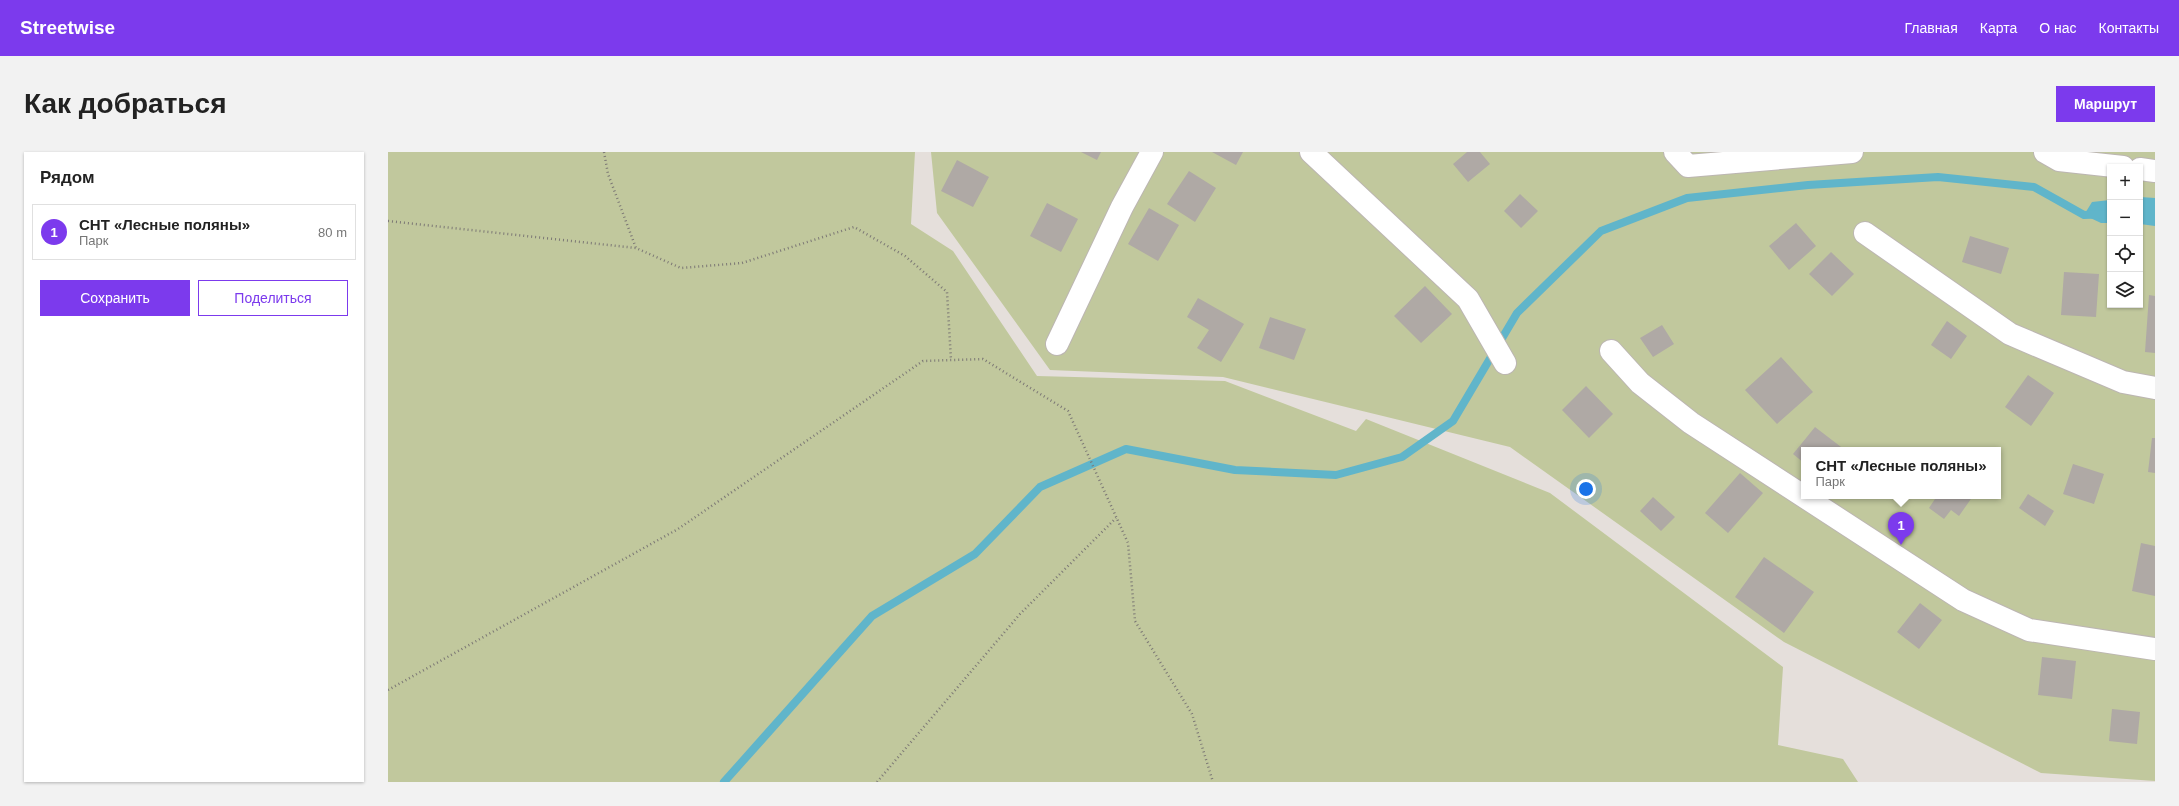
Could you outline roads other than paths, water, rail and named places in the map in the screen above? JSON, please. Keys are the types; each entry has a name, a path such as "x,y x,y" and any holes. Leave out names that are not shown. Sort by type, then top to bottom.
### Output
{"street":[{"path":"1058,344 1122,206 1152,152"},
{"path":"1311,152 1468,299 1505,363"},
{"path":"1675,152 1688,166 1852,152"},
{"path":"2045,152 2059,160 2107,165"},
{"path":"2143,169 2155,171"},
{"path":"1865,232 2010,334 2123,382 2155,388"},
{"path":"1611,351 1640,383 1691,423 1801,495"},
{"path":"1808,499 1963,600 2028,630 2155,649"}],"water":[{"path":"2143,197 2155,198 2155,226 2143,224"},
{"path":"2107,200 2107,223 2101,223 2084,215 2092,202"}],"waterway":[{"path":"724,782 872,616 975,554 1040,487 1126,449 1235,470 1336,475 1402,457 1453,421 1517,313 1601,231 1687,198 1808,185 1938,177 2034,187 2084,215 2107,214"}],"place":[{"name":"СНТ «Лесные поляны»","path":"1901,545"}]}
